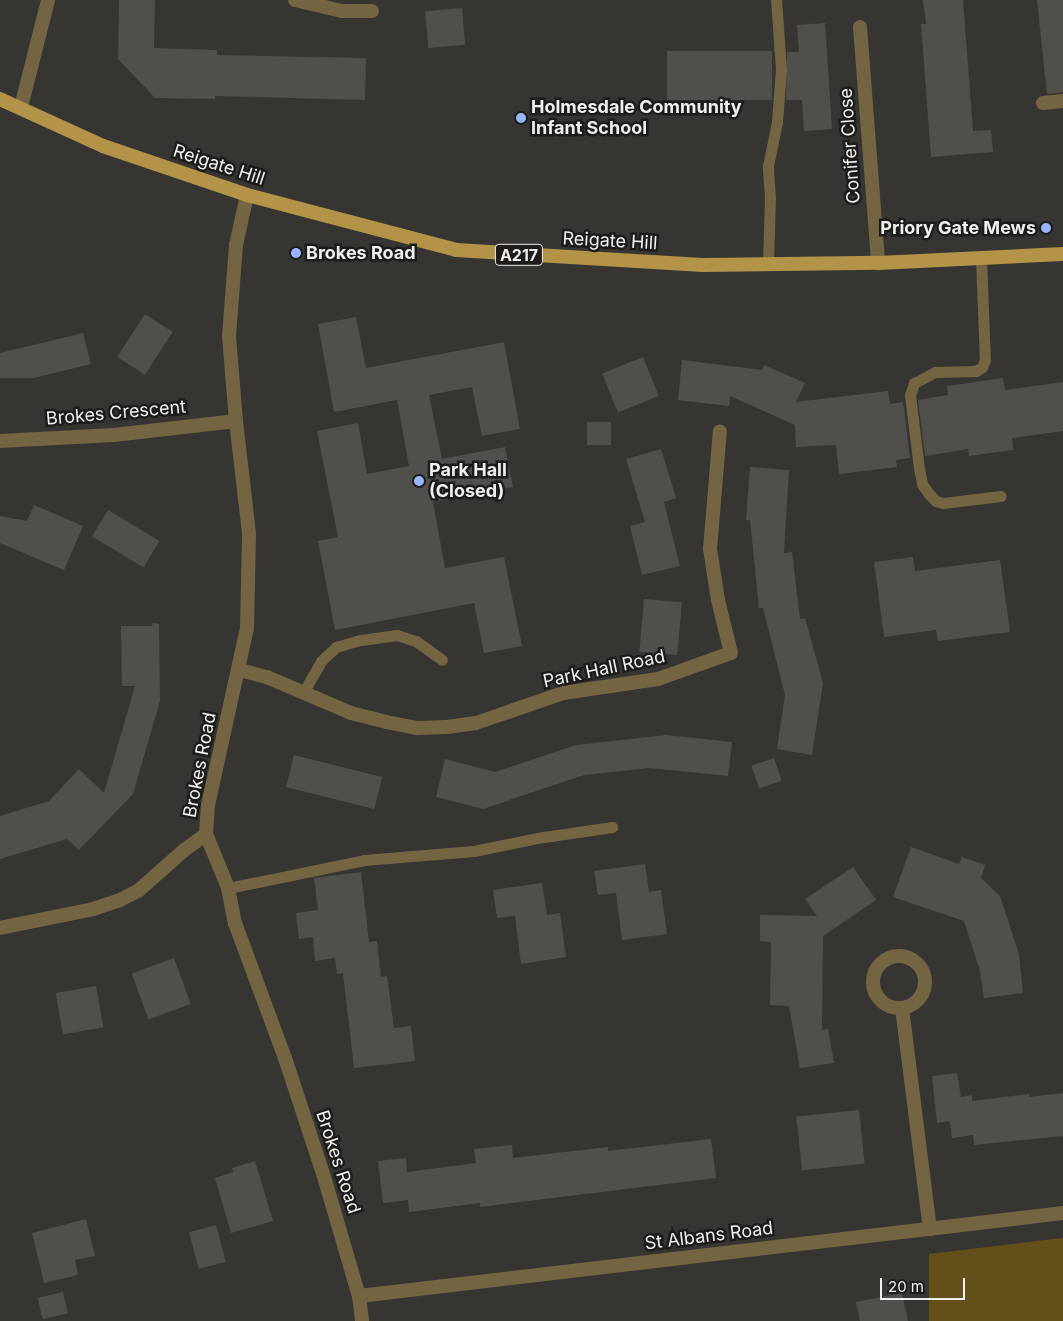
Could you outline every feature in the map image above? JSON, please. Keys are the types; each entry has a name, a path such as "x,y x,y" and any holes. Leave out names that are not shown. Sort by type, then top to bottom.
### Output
{"main road":[{"name":"Reigate Hill","path":"0,99 103,146 247,195 456,250 703,264 878,263 1063,254"}],"street":[{"path":"21,107 48,0"},
{"path":"295,0 342,11 372,11"},
{"name":"Conifer Close","path":"860,27 878,263"},
{"path":"1043,103 1063,101"},
{"name":"Brokes Road","path":"247,195 236,245 231,284 229,336 236,421 249,534 247,628 240,670 208,805 206,834 228,888 235,923 288,1068 325,1180 359,1296 362,1321"},
{"name":"Brokes Crescent","path":"0,440 114,435 236,421"},
{"name":"Park Hall Road","path":"240,670 267,677 351,713 417,728 446,727 491,719 563,692 658,679 731,653 718,600 710,549 720,431"},
{"path":"0,928 93,909 118,901 138,891 183,851 206,834"},
{"path":"902,1008 930,1229"},
{"name":"St Albans Road","path":"359,1296 1063,1213"}],"lane":[{"path":"768,264 770,198 768,166 777,122 781,69 776,0"},
{"path":"981,258 985,360 982,368 976,371 930,374 914,383 910,395 922,484 929,494 936,501 943,503 1001,496"},
{"path":"304,692 321,661 336,647 361,640 397,635 416,641 442,660"},
{"path":"228,888 364,860 474,851 537,838 612,827"}],"shaded area":[{"path":"1063,1238 1063,1321 929,1321 929,1254"}],"building":[{"path":"119,0 155,0 154,48 217,50 217,55 366,58 365,100 215,96 215,99 155,98 118,59"},
{"path":"923,0 963,0 973,131 991,130 993,152 931,157 921,24 926,24"},
{"path":"1037,0 1063,0 1063,92 1047,94"},
{"path":"462,8 465,45 428,48 425,11"},
{"path":"825,23 832,129 804,131 802,100 786,100 787,52 799,52 797,25"},
{"path":"667,51 772,51 772,100 667,100"},
{"path":"145,314 173,332 145,375 117,357"},
{"name":"Park Hall (Closed)","path":"356,317 366,368 504,342 520,429 482,436 472,387 429,395 442,459 505,447 513,487 433,502 445,568 504,557 522,646 484,653 474,603 335,630 318,541 338,537 317,431 358,423 367,474 409,466 397,400 334,412 318,324"},
{"path":"83,333 91,364 34,378 0,378 0,353"},
{"path":"643,357 659,396 618,412 602,373"},
{"path":"682,360 762,370 764,365 805,383 796,402 888,391 890,404 903,402 910,458 896,460 897,467 839,474 836,445 796,447 795,425 730,396 729,406 678,400"},
{"path":"1003,378 1005,390 1063,382 1063,431 1012,438 1013,450 969,456 968,449 925,456 918,400 948,395 947,386"},
{"path":"587,422 611,422 611,445 587,445"},
{"path":"661,449 676,498 664,502 680,566 642,575 630,526 645,522 626,459"},
{"path":"750,467 789,470 784,553 792,552 800,619 805,618 823,683 812,755 777,749 785,695 763,608 759,608 750,520 746,520"},
{"path":"34,505 83,526 64,570 0,543 0,516 27,521"},
{"path":"108,510 159,541 143,567 92,537"},
{"path":"913,557 915,571 1000,560 1010,632 938,641 936,630 884,637 874,562"},
{"path":"644,599 682,602 677,655 639,652"},
{"path":"153,623 159,624 160,701 133,794 79,850 67,839 0,859 0,816 49,801 79,769 104,793 135,686 122,686 121,626 152,626"},
{"path":"666,735 732,742 728,776 650,768 584,775 483,809 436,797 445,759 495,772 576,745"},
{"path":"294,755 382,777 374,809 286,787"},
{"path":"774,758 782,781 759,789 751,766"},
{"path":"911,847 959,864 962,857 985,865 981,878 1000,896 1019,954 1023,993 984,998 980,971 964,921 893,897"},
{"path":"645,864 649,892 661,890 667,934 622,940 616,893 598,895 594,871"},
{"path":"853,867 876,900 823,936 822,1030 828,1029 834,1063 800,1068 789,1006 770,1005 771,942 760,941 760,915 817,916 805,899"},
{"path":"361,872 369,942 377,941 381,977 387,976 394,1028 411,1026 415,1061 354,1068 343,973 337,974 335,958 315,961 313,937 299,939 296,913 318,910 314,878"},
{"path":"542,883 547,915 560,913 566,957 521,964 515,916 497,918 493,890"},
{"path":"174,958 191,1004 148,1019 132,973"},
{"path":"96,986 103,1027 63,1034 56,993"},
{"path":"957,1073 961,1097 972,1095 972,1101 1029,1094 1029,1097 1063,1093 1063,1136 974,1145 973,1135 952,1138 950,1121 937,1123 932,1076"},
{"path":"859,1110 865,1164 802,1170 796,1117"},
{"path":"711,1139 716,1178 480,1207 480,1203 409,1212 408,1200 383,1203 378,1161 406,1158 407,1172 476,1163 474,1149 512,1145 513,1158 608,1147 608,1151"},
{"path":"255,1161 273,1221 231,1233 215,1178 233,1172 232,1168"},
{"path":"86,1219 95,1256 75,1260 78,1275 44,1283 32,1233"},
{"path":"216,1225 226,1262 199,1269 189,1232"},
{"path":"63,1292 68,1313 43,1319 38,1298"},
{"path":"902,1293 908,1321 860,1321 856,1302"}],"place":[{"name":"Holmesdale Community Infant School","path":"521,118"},
{"name":"Priory Gate Mews","path":"1046,228"},
{"name":"Brokes Road","path":"296,253"},
{"name":"Park Hall (Closed)","path":"419,481"}]}
